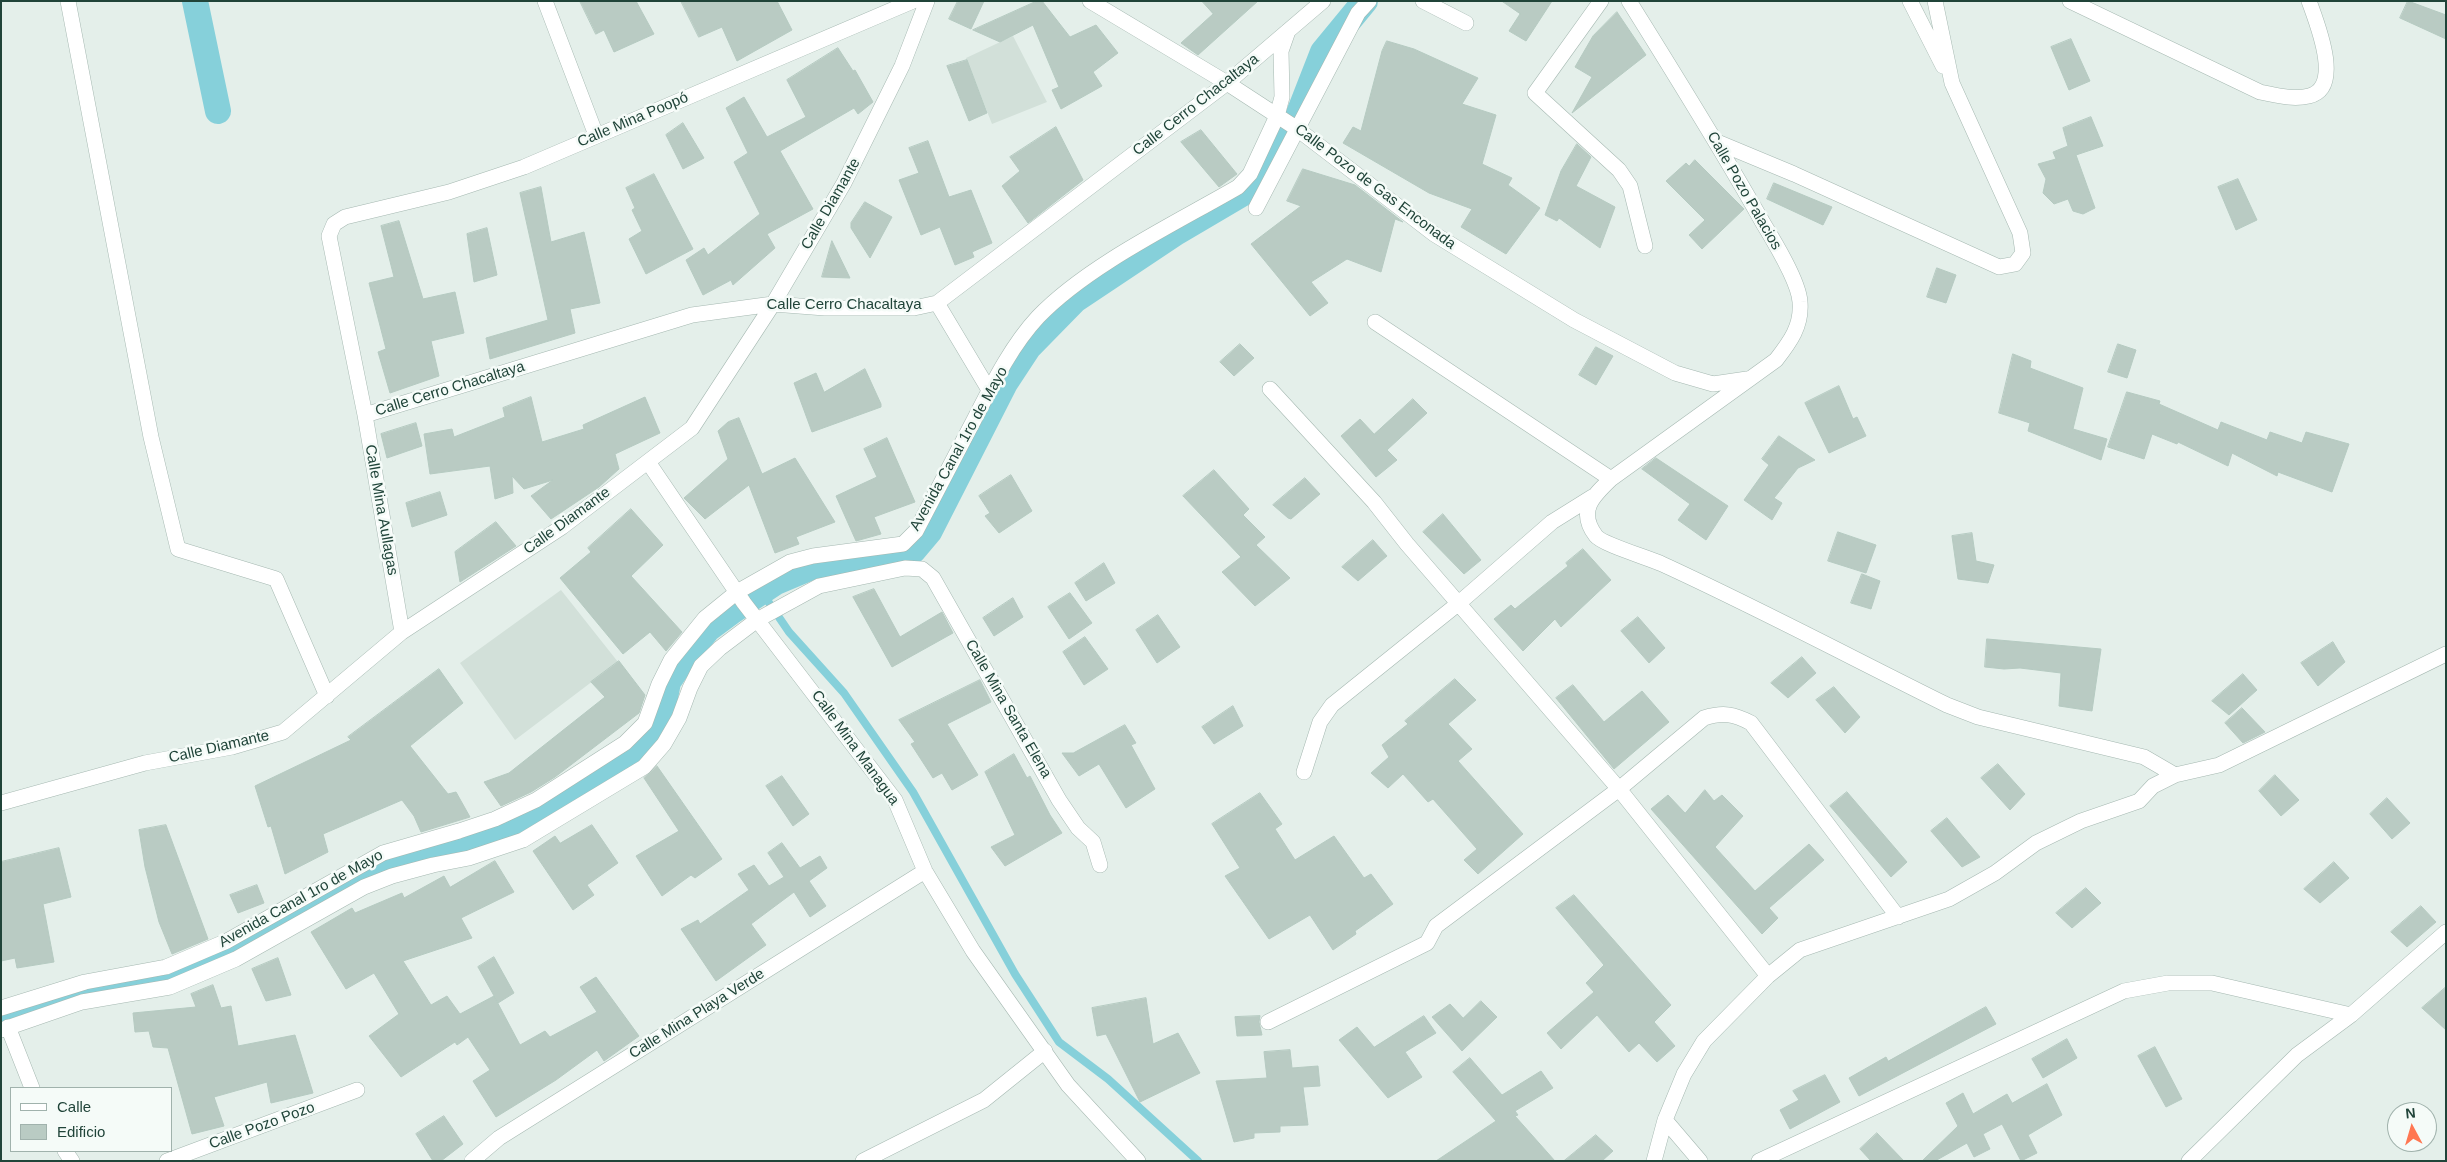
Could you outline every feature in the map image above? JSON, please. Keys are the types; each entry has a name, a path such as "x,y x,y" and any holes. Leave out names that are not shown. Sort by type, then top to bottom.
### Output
{"street":[{"path":"68,1 150,437 178,549 276,579 327,696"},
{"path":"545,1 596,135"},
{"name":"Calle Mina Poopó","path":"345,218 449,192 524,167 913,1"},
{"name":"Calle Diamante","path":"1,803 145,764 232,747 283,732 402,632 562,527 692,428 773,304 870,134 902,66 927,1"},
{"name":"Calle Pozo de Gas Enconada","path":"1090,1 1227,83 1296,128 1434,234 1582,324 1675,373 1713,384 1750,379"},
{"name":"Calle Cerro Chacaltaya","path":"365,415 692,315 773,304 825,308 914,308 937,303 1227,83 1324,1"},
{"path":"1256,208 1296,128 1358,13 1369,1"},
{"path":"1423,1 1466,23"},
{"path":"1601,1 1534,93 1619,170 1630,186 1645,246"},
{"name":"Calle Pozo Palacios","path":"1304,772 1320,722 1332,705 1459,603 1552,522 1592,497 1611,479 1776,360 1790,342 1799,325 1800,300 1792,277 1717,142 1629,1"},
{"path":"1717,142 1794,174 1999,267 2015,264 2022,253 2020,233 1952,83 1910,1"},
{"path":"1935,1 1952,83"},
{"path":"2070,1 2260,92 2288,98 2312,96 2324,85 2327,66 2323,43 2309,1"},
{"name":"Avenida Canal 1ro de Mayo","path":"1,1008 85,982 166,967 227,941 383,853 495,819 536,800 625,743 645,723 659,684 671,660 705,618 737,592 790,562 813,556 903,544 916,531 989,390 1016,346 1038,318 1066,292 1121,255 1238,186 1250,174 1277,116 1282,97 1281,51 1288,31"},
{"name":"Calle Mina Aullagas","path":"345,218 334,224 329,236 365,415 402,632"},
{"path":"937,303 989,390"},
{"path":"1375,322 1611,479"},
{"path":"1270,389 1374,502 1618,789 1768,976"},
{"name":"Calle Mina Managua","path":"648,462 737,592 895,800 924,871 973,951 1068,1085 1138,1161"},
{"path":"1592,497 1587,511 1589,526 1597,538 1661,563 1947,705 1978,717 2144,757 2175,775"},
{"name":"Avenida Canal 1ro de Mayo","path":"5,1029 82,1002 170,987 236,958 364,887 392,876 469,858 523,840 644,767 664,744 679,718 690,688 702,666 720,648 758,620 819,586 905,568"},
{"name":"Calle Mina Santa Elena","path":"905,568 922,569 933,578 1059,800 1078,828 1093,842 1100,865"},
{"path":"1654,1161 1665,1120 1684,1074 1704,1042 1768,976 1800,950 1949,899 1995,873 2036,843 2082,821 2139,801 2153,786 2175,775 2220,765 2446,654"},
{"path":"1268,1022 1427,943 1436,926 1618,789 1704,718 1719,713 1735,714 1751,723 1898,917"},
{"name":"Calle Mina Playa Verde","path":"472,1161 499,1138 924,871"},
{"path":"2189,1161 2297,1055 2351,1016 2446,932"},
{"path":"1759,1161 2124,991 2168,983 2212,983 2351,1016"},
{"path":"5,1029 32,1087"},
{"path":"863,1161 984,1100 1045,1051"},
{"name":"Calle Pozo Pozo","path":"167,1161 357,1090"},
{"path":"1665,1120 1700,1161"}],"shaded area":[{"path":"1013,36 1047,102 992,124 966,58"},
{"path":"561,590 618,662 515,740 460,663"}],"building":[{"path":"580,1 636,1 654,34 614,52 604,30 596,34"},
{"path":"681,1 777,1 792,30 737,61 722,27 699,37"},
{"path":"958,1 984,1 971,29 949,19"},
{"path":"1037,1 1042,1 1070,37 1096,25 1118,53 1093,72 1102,86 1061,109 1052,90 1059,87 1033,25 1000,42 973,30"},
{"path":"1202,1 1258,1 1198,55 1181,43 1213,14"},
{"path":"1502,1 1552,1 1526,41 1509,31 1520,14"},
{"path":"2408,1 2446,15 2446,39 2400,18"},
{"path":"1617,12 1646,55 1572,113 1592,77 1575,67 1593,36"},
{"path":"2071,39 2090,81 2069,90 2051,47"},
{"path":"1387,41 1414,49 1478,78 1462,104 1496,115 1482,164 1512,178 1508,185 1540,208 1506,254 1461,227 1472,209 1429,193 1343,143 1353,127 1361,131 1382,51"},
{"path":"838,48 853,71 855,70 873,102 858,114 854,108 780,151 813,209 767,234 775,248 733,285 731,280 703,295 686,260 704,248 708,255 760,214 734,162 748,153 726,108 744,97 767,137 806,117 787,80"},
{"path":"967,60 987,113 969,121 947,66"},
{"path":"2091,117 2103,146 2076,155 2095,208 2083,214 2073,211 2068,199 2054,204 2043,193 2046,179 2038,164 2056,159 2053,152 2068,146 2063,128"},
{"path":"683,123 704,158 683,169 666,135"},
{"path":"1056,127 1083,180 1028,223 1002,186 1020,171 1010,157"},
{"path":"1201,130 1237,174 1219,187 1181,142"},
{"path":"928,141 949,197 971,190 992,243 972,252 974,257 955,265 940,227 921,235 899,180 919,173 909,148"},
{"path":"1577,144 1591,157 1576,186 1615,207 1600,248 1559,218 1557,221 1545,215 1561,171"},
{"path":"1695,160 1744,209 1702,249 1689,235 1705,220 1666,181 1686,163 1689,166"},
{"path":"1303,169 1355,185 1403,222 1395,219 1381,272 1347,259 1311,282 1328,303 1310,316 1251,244 1301,206 1287,201"},
{"path":"654,174 693,249 646,274 629,239 642,231 632,210 635,208 626,188"},
{"path":"2238,179 2257,220 2236,230 2218,187"},
{"path":"1774,183 1832,207 1823,225 1767,199"},
{"path":"541,187 551,242 584,232 600,303 570,309 575,333 490,359 486,338 548,320 520,193"},
{"path":"865,202 892,217 870,258 851,228 851,223"},
{"path":"399,221 423,299 455,292 464,333 431,341 439,376 390,393 378,352 386,349 369,283 394,277 381,226"},
{"path":"487,228 497,275 474,282 467,234"},
{"path":"832,241 850,278 822,277"},
{"path":"1937,268 1956,275 1946,303 1927,297"},
{"path":"1240,344 1254,358 1234,376 1220,362"},
{"path":"2118,344 2136,350 2127,378 2108,372"},
{"path":"1596,347 1613,356 1596,385 1579,375"},
{"path":"2013,354 2031,361 2030,368 2083,388 2073,429 2107,439 2101,460 2028,431 2030,423 1999,413"},
{"path":"865,369 881,407 812,432 794,383 816,373 824,392"},
{"path":"1839,386 1853,419 1857,417 1866,436 1829,453 1805,403"},
{"path":"2127,392 2160,401 2159,404 2218,430 2221,422 2267,440 2270,432 2302,443 2306,432 2349,444 2332,492 2278,472 2277,476 2232,453 2228,466 2178,442 2177,444 2152,434 2144,459 2108,447"},
{"path":"531,397 542,442 584,429 583,425 645,397 660,433 615,454 619,469 599,487 551,519 531,496 553,480 524,489 512,476 513,493 495,499 490,466 430,474 424,434 452,429 454,437 505,417 503,408"},
{"path":"1413,399 1427,413 1387,450 1397,460 1376,477 1341,436 1360,419 1374,434"},
{"path":"739,418 762,474 795,458 835,522 796,537 799,544 775,553 749,485 705,519 684,498 728,459 718,431 728,422"},
{"path":"416,423 422,446 387,458 381,434"},
{"path":"1779,436 1815,460 1798,468 1774,498 1782,503 1772,520 1744,500 1769,465 1762,459"},
{"path":"887,438 915,502 874,517 881,534 856,541 836,496 877,477 864,449"},
{"path":"1656,458 1728,506 1706,540 1678,520 1690,504 1642,469"},
{"path":"1214,470 1249,509 1243,515 1265,537 1256,545 1290,578 1255,606 1222,572 1241,557 1183,496"},
{"path":"1011,475 1032,511 999,533 985,516 990,513 979,496"},
{"path":"1305,478 1320,494 1291,519 1288,518 1273,505"},
{"path":"440,492 447,515 412,527 406,503"},
{"path":"631,509 663,545 631,576 682,632 666,651 650,632 623,654 560,578 591,552 588,548"},
{"path":"1443,514 1481,560 1464,574 1423,532"},
{"path":"496,522 516,546 460,582 455,552"},
{"path":"1838,532 1876,545 1866,573 1828,561"},
{"path":"1972,533 1976,561 1994,565 1988,583 1958,579 1952,536"},
{"path":"1373,540 1387,556 1358,581 1342,567"},
{"path":"1583,549 1611,580 1561,627 1555,619 1523,651 1494,619 1511,605 1515,609 1568,566 1566,563"},
{"path":"1104,563 1115,583 1086,601 1075,583"},
{"path":"1862,574 1880,581 1871,609 1851,603"},
{"path":"874,589 900,637 942,612 953,633 892,667 853,597"},
{"path":"1070,593 1092,623 1069,639 1048,607"},
{"path":"1013,598 1023,617 994,636 983,618"},
{"path":"1158,615 1180,647 1157,663 1136,630"},
{"path":"1638,617 1665,648 1649,663 1621,631"},
{"path":"1085,637 1108,669 1084,685 1063,652"},
{"path":"1987,639 2101,649 2092,711 2059,706 2061,673 2020,668 1985,667"},
{"path":"2333,642 2345,662 2318,686 2301,663"},
{"path":"1802,657 1816,673 1788,698 1771,683"},
{"path":"619,661 645,695 639,713 555,777 531,792 501,806 484,782 509,773 605,697 591,682"},
{"path":"439,669 463,703 410,746 448,794 456,792 470,817 421,832 414,816 402,800 323,834 328,852 285,874 271,826 268,827 255,786 351,740 348,737"},
{"path":"2243,674 2257,690 2229,715 2212,701"},
{"path":"1455,679 1476,700 1448,724 1472,749 1458,761 1523,834 1478,874 1464,860 1477,849 1433,799 1428,802 1403,774 1388,788 1371,773 1389,757 1382,745 1408,724 1405,721"},
{"path":"980,680 991,702 947,724 978,775 952,790 942,773 933,778 911,744 915,742 899,720"},
{"path":"1573,685 1604,722 1642,691 1669,722 1614,769 1556,698"},
{"path":"1834,687 1860,717 1845,733 1816,700"},
{"path":"1233,706 1243,726 1214,744 1202,727"},
{"path":"2242,708 2265,732 2243,743 2225,723"},
{"path":"1125,725 1136,743 1131,745 1155,789 1126,808 1099,764 1079,776 1062,753 1073,753"},
{"path":"1014,754 1027,778 1030,776 1050,815 1062,833 1005,866 991,847 1015,835 985,772"},
{"path":"1998,764 2025,794 2010,810 1981,778"},
{"path":"657,766 722,859 695,878 691,875 662,896 636,856 679,831 644,778"},
{"path":"2275,775 2299,800 2281,816 2259,791"},
{"path":"782,776 809,814 793,826 766,786"},
{"path":"1705,790 1714,801 1722,795 1743,816 1715,847 1755,891 1809,844 1824,860 1769,908 1778,918 1762,934 1651,809 1668,795 1685,813"},
{"path":"1847,792 1907,862 1891,877 1830,806"},
{"path":"1260,793 1282,824 1275,829 1295,860 1334,836 1364,878 1371,874 1393,904 1355,931 1356,934 1333,950 1310,915 1269,939 1225,876 1240,868 1212,824"},
{"path":"2387,798 2410,823 2392,839 2370,814"},
{"path":"1947,818 1980,857 1962,867 1931,831"},
{"path":"166,825 208,939 172,954 159,922 145,867 139,830"},
{"path":"592,825 618,863 587,885 594,895 573,910 533,851 555,836 560,843"},
{"path":"782,843 800,868 820,856 827,868 809,881 826,906 810,917 794,892 751,924 766,945 716,981 681,929 698,920 700,924 749,890 738,874 754,865 769,886 784,877 768,853"},
{"path":"59,848 71,897 43,904 54,962 17,968 15,958 1,961 1,862"},
{"path":"495,861 514,892 461,918 472,938 403,961 431,1005 447,996 460,1014 494,996 520,1045 545,1031 550,1037 597,1012 580,987 596,977 639,1036 604,1061 597,1050 556,1080 496,1117 473,1081 490,1070 468,1037 457,1045 455,1042 401,1077 369,1036 399,1014 374,973 346,989 311,932 352,908 355,913 402,893 404,898 444,876 450,887"},
{"path":"2334,862 2349,878 2320,903 2304,889"},
{"path":"257,885 264,903 238,913 230,895"},
{"path":"2086,888 2101,903 2072,928 2056,913"},
{"path":"1574,895 1671,1005 1654,1022 1675,1046 1657,1062 1639,1043 1629,1052 1597,1015 1561,1049 1547,1033 1594,992 1586,983 1604,965 1556,908"},
{"path":"2421,906 2436,922 2407,947 2391,932"},
{"path":"494,957 514,993 498,1003 478,967"},
{"path":"278,958 291,995 266,1001 252,969"},
{"path":"213,985 221,1008 231,1006 238,1046 295,1035 313,1093 271,1103 267,1082 214,1097 224,1126 192,1134 168,1048 153,1047 149,1031 135,1032 133,1013 196,1007 191,994"},
{"path":"2446,987 2446,1030 2422,1008"},
{"path":"1146,998 1153,1044 1178,1033 1200,1073 1140,1102 1106,1034 1097,1036 1092,1008"},
{"path":"1481,1001 1497,1017 1462,1051 1432,1017 1450,1004 1463,1018"},
{"path":"1986,1007 1996,1024 1859,1096 1849,1078 1886,1057 1888,1061"},
{"path":"1260,1016 1259,1022 1262,1035 1237,1036 1235,1017"},
{"path":"1424,1016 1436,1033 1405,1052 1422,1077 1388,1098 1339,1040 1357,1027 1374,1047"},
{"path":"2067,1039 2077,1058 2043,1078 2032,1059"},
{"path":"2155,1047 2182,1099 2166,1107 2138,1056"},
{"path":"1290,1050 1292,1068 1318,1066 1320,1086 1303,1087 1308,1125 1280,1126 1280,1132 1254,1133 1254,1138 1234,1142 1216,1081 1267,1078 1264,1052"},
{"path":"1470,1058 1502,1095 1541,1071 1553,1088 1515,1111 1518,1115 1515,1116 1555,1161 1436,1161 1496,1121 1453,1072"},
{"path":"1825,1075 1840,1102 1790,1129 1780,1110 1799,1100 1793,1091"},
{"path":"2047,1084 2062,1115 2028,1135 2037,1153 2021,1161 2002,1124 1983,1134 1990,1149 1974,1157 1967,1143 1935,1161 1923,1160 1958,1126 1946,1103 1963,1093 1973,1114 2007,1094 2012,1103"},
{"path":"444,1116 463,1144 441,1161 433,1161 416,1134"},
{"path":"1877,1133 1904,1161 1871,1161 1860,1149"},
{"path":"1596,1135 1613,1151 1602,1161 1564,1161"}],"waterway":[{"path":"195,1 218,111"},
{"path":"1,1018 84,992 147,981 169,974 232,948 380,867 487,837 513,826 638,752 654,729 664,703 668,682 708,629 731,612 776,582 814,566 899,557 913,551 929,532 1005,383 1028,348 1075,300 1177,232 1250,189 1274,160 1298,116 1323,52 1365,1"},
{"path":"761,591 789,632 844,693 913,792 1015,974 1059,1042 1108,1079 1198,1161"}]}
